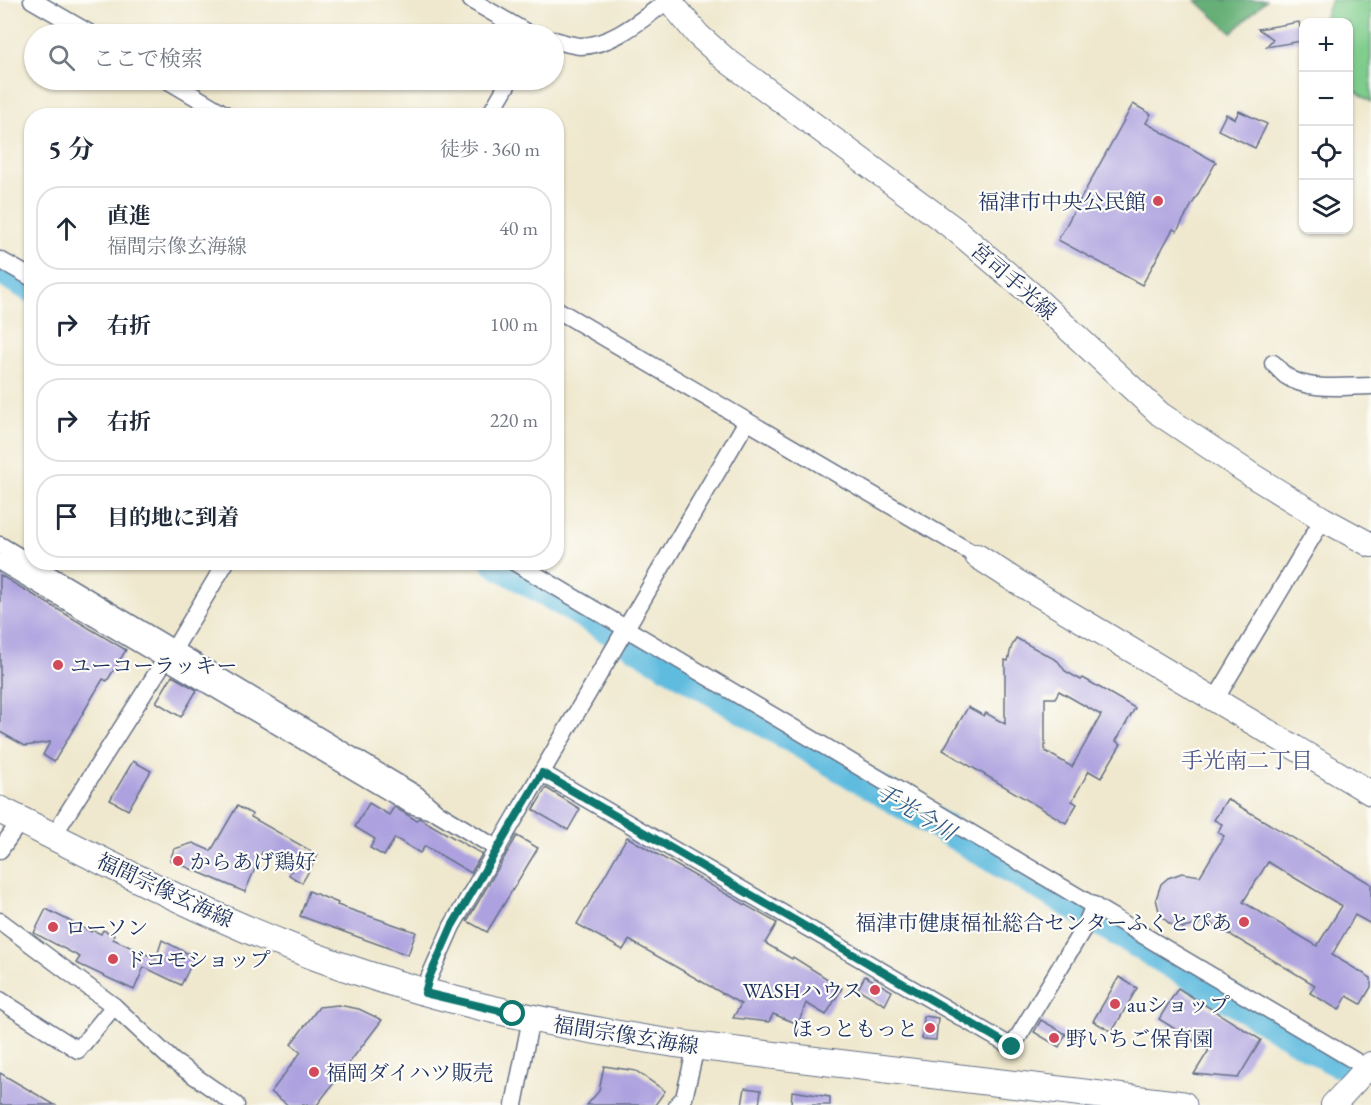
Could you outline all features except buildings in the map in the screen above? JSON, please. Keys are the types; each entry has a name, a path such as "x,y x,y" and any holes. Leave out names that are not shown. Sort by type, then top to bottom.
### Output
{"main road":[{"name":"宮司手光線","path":"669,0 698,35 725,59 956,230 1031,294 1160,414 1244,470 1323,519 1371,545"},
{"path":"977,556 1371,793"},
{"name":"福間宗像玄海線","path":"11,815 223,918 294,948 425,993 600,1033 696,1047 1183,1105"},
{"path":"1333,1105 1369,1066"}],"street":[{"path":"32,0 74,24"},
{"path":"471,0 512,24"},
{"path":"564,42 580,46 603,43 622,33 669,0"},
{"path":"184,90 214,108"},
{"path":"494,108 504,90"},
{"path":"0,260 24,274"},
{"path":"564,314 977,556"},
{"path":"1273,363 1287,377 1303,384 1371,386"},
{"path":"425,993 429,978 452,926 747,422"},
{"path":"1215,700 1323,519"},
{"path":"0,545 24,561"},
{"path":"0,562 170,655 306,735 416,794 438,813 498,849"},
{"path":"39,570 170,655"},
{"path":"53,836 170,655 221,570"},
{"path":"526,570 623,634 1091,912 1369,1066"},
{"path":"542,773 1012,1047 1091,912"},
{"path":"0,850 11,815"},
{"path":"0,921 114,1006 173,1061 236,1105"},
{"path":"0,1000 78,1050 114,1006"},
{"path":"514,1105 531,1018"},
{"path":"677,1105 684,1098 696,1047"}],"green space":[{"path":"1195,0 1266,0 1232,33"},
{"path":"1331,0 1371,0 1371,102 1353,89 1353,18 1324,18"}],"waterway":[{"name":"手光今川","path":"0,269 24,283"},
{"name":"手光今川","path":"509,570 1337,1062"}],"place":[{"name":"福津市中央公民館","path":"1158,201"},
{"name":"ユーコーラッキー","path":"58,665"},
{"name":"からあげ鶏好","path":"178,861"},
{"name":"福津市健康福祉総合センターふくとぴあ","path":"1244,922"},
{"name":"ローソン","path":"53,927"},
{"name":"ドコモショップ","path":"113,959"},
{"name":"WASHハウス","path":"875,990"},
{"name":"auショップ","path":"1115,1004"},
{"name":"ほっともっと","path":"930,1028"},
{"name":"野いちご保育園","path":"1054,1038"},
{"name":"福岡ダイハツ販売","path":"314,1072"}],"district":[{"name":"手光南二丁目","path":"1247,760"}],"route":[{"path":"513,1014 425,993 429,978 452,926 542,773 1012,1047"}]}
